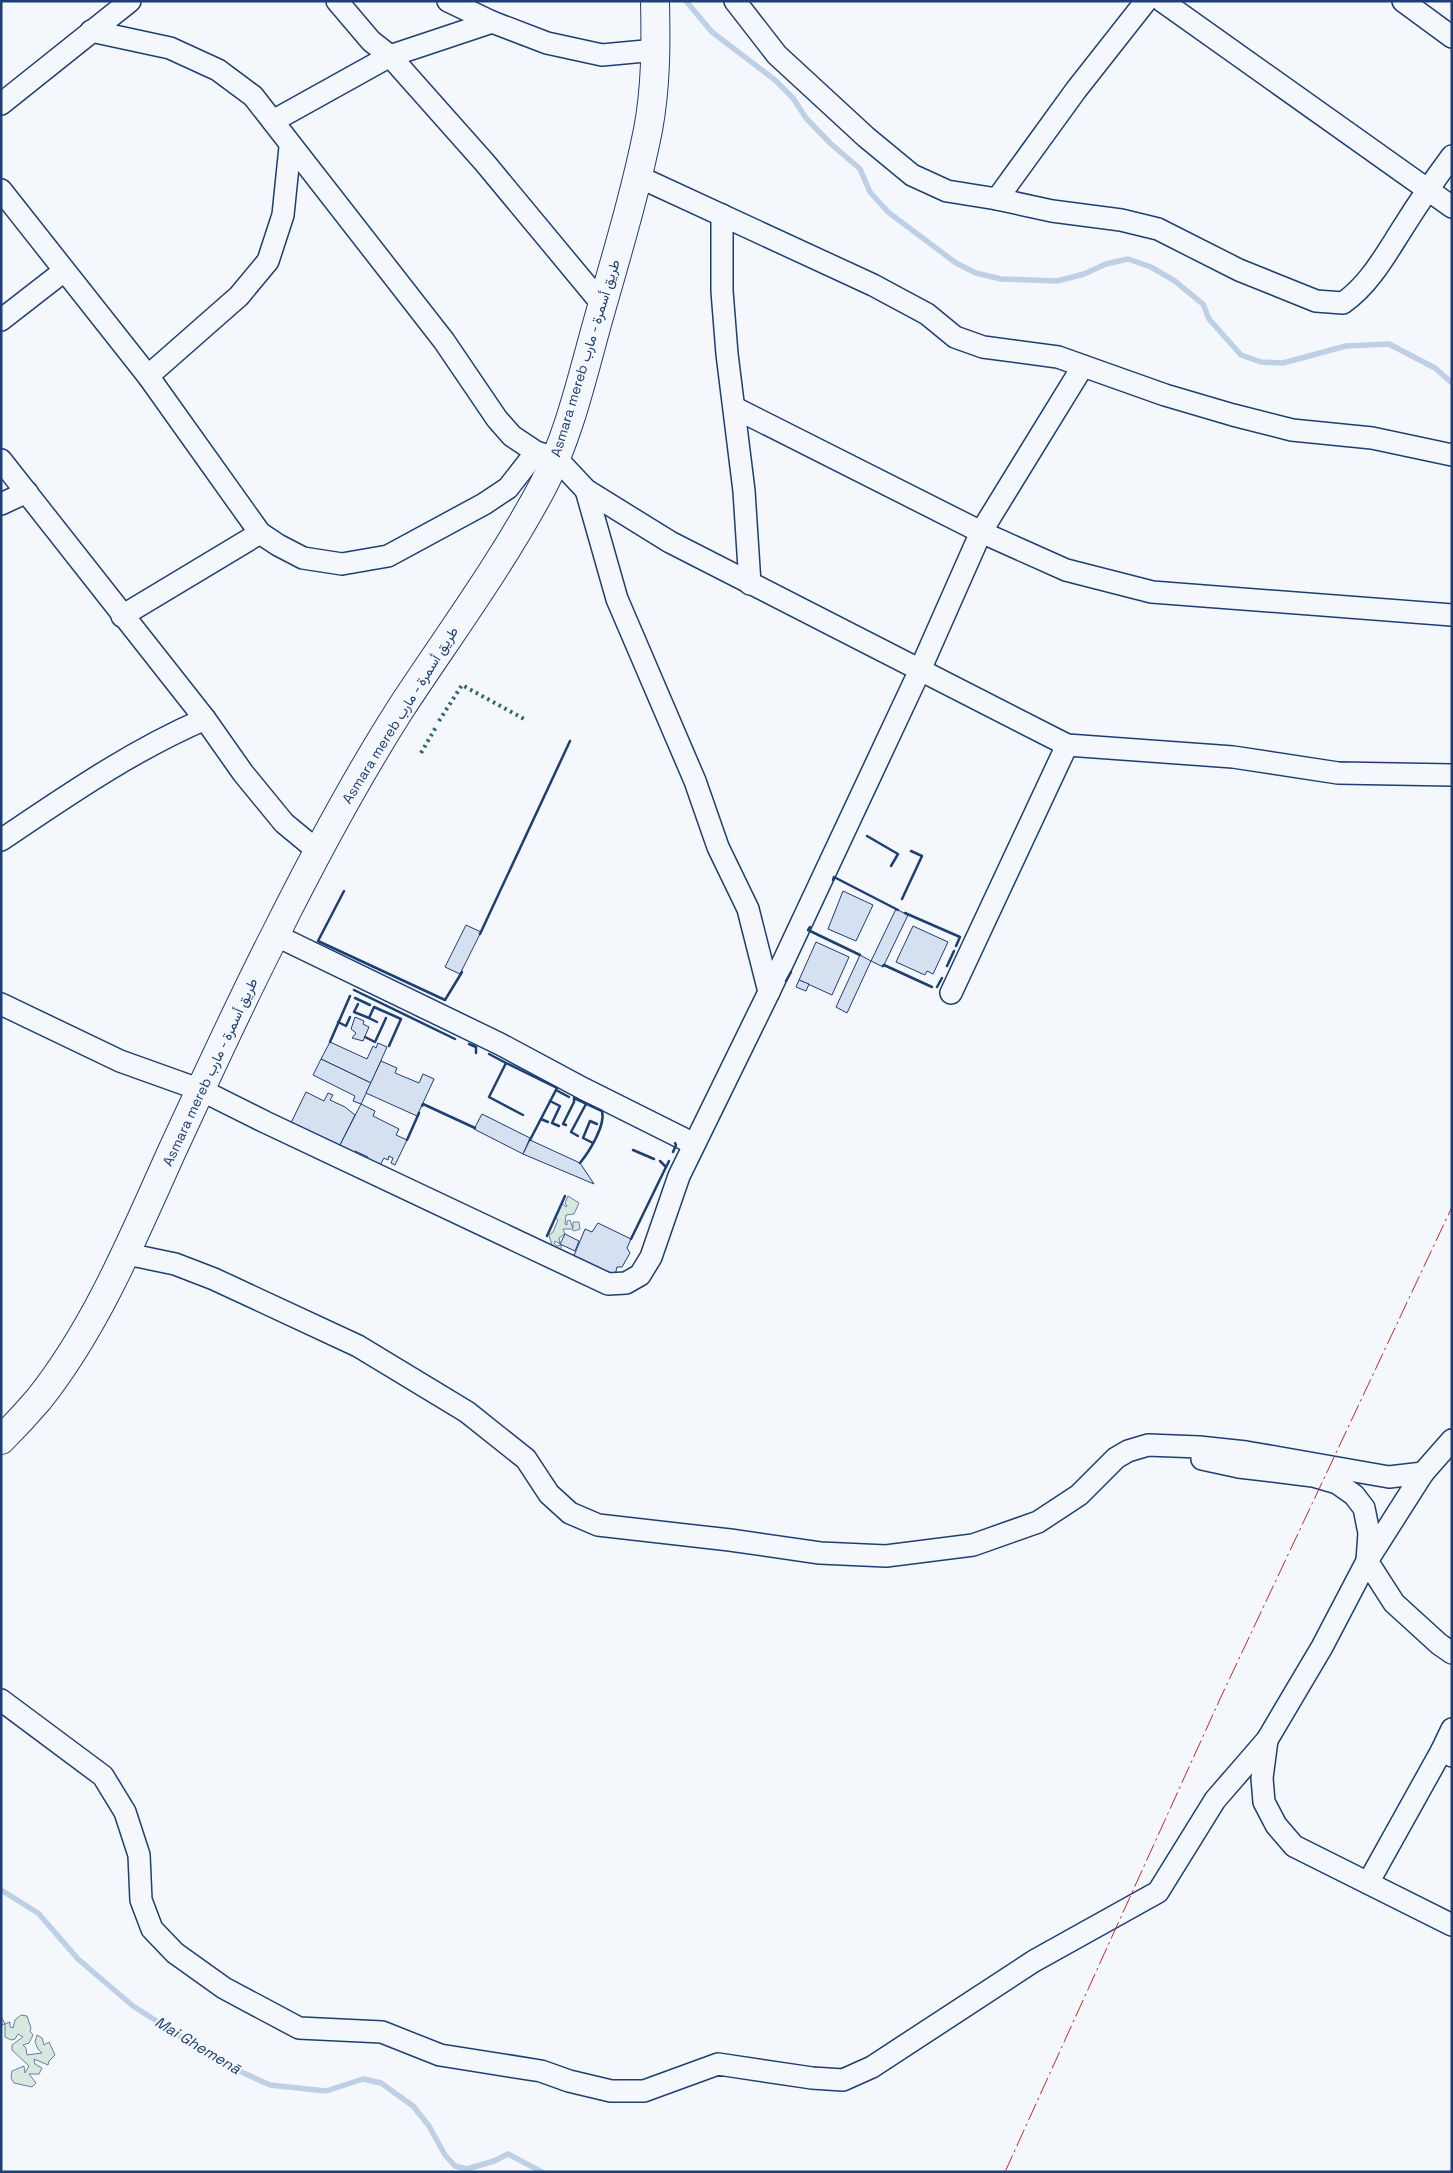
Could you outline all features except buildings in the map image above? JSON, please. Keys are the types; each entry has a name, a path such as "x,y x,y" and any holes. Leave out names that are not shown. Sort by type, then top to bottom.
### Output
{"highway":[{"name":"Asmara mereb طريق أسمرة - مارب","path":"1,1440 40,1398 75,1346 127,1254 201,1090 275,935 366,765 527,514 546,455 578,392 637,176 648,127 656,50 655,1"}],"street":[{"path":"1,104 130,1"},
{"path":"337,1 371,42 390,56 485,163 602,304"},
{"path":"448,1 492,22 547,43 602,56 656,50"},
{"path":"736,1 777,55 866,137 912,175 947,191 996,198 1052,211 1121,220 1158,229 1239,270 1316,301 1343,303 1358,292 1376,270 1427,190 1452,156"},
{"path":"996,198 1076,90 1146,1"},
{"path":"1162,1 1452,207"},
{"path":"1403,1 1452,37"},
{"path":"273,121 390,56 492,22"},
{"path":"91,31 170,48 218,70 253,96 290,146 444,341 497,419 512,436 546,455 586,490 670,542 1067,745 1233,757 1338,772 1452,774"},
{"path":"148,376 239,296 268,261 282,215 290,146"},
{"path":"637,176 873,285 927,314 954,337 983,347 1058,357 1164,395 1292,430 1372,438 1449,450"},
{"path":"1,190 148,376 260,533 303,558 342,564 388,556 484,504 508,488 546,455"},
{"path":"722,215 722,291 727,354 744,491 750,584"},
{"path":"1,320 64,271"},
{"path":"1,1004 120,1061 201,1090 608,1284 626,1283 640,1275 651,1256 679,1176 769,992 920,670 981,532 1083,366"},
{"path":"735,408 981,532 1066,570 1152,592 1452,615"},
{"path":"1,460 205,719 243,772 284,823 319,852"},
{"path":"586,490 617,599 695,781 718,847 748,908 769,992"},
{"path":"1,504 27,492"},
{"path":"122,616 260,533"},
{"path":"1,840 102,772 163,737 205,719"},
{"path":"951,993 1067,745"},
{"path":"275,935 500,1044 584,1089 694,1144"},
{"path":"127,1254 175,1264 214,1278 358,1346 467,1412 526,1459 549,1494 570,1513 598,1525 730,1540 820,1553 886,1556 973,1545 1038,1522 1079,1495 1116,1458 1128,1451 1148,1445 1199,1447 1246,1452 1389,1477 1423,1473"},
{"path":"1,1700 103,1776 125,1812 139,1855 141,1900 152,1929 176,1953 224,1988 299,2028 382,2032 440,2055 541,2071 569,2081 611,2091 644,2091 718,2064 812,2078 843,2080 872,2068 1034,1961 1158,1892 1215,1800 1266,1740 1322,1647 1367,1562 1423,1473 1452,1440"},
{"path":"1148,1445 1239,1468 1313,1476 1337,1483 1354,1495 1364,1508 1369,1532 1367,1562 1394,1603 1439,1644 1452,1653"},
{"path":"1368,1883 1447,1753 1452,1728"},
{"path":"1266,1740 1262,1778 1264,1802 1276,1825 1294,1846 1452,1925"}],"shaded area":[{"path":"568,1196 579,1203 574,1214 566,1215 565,1224 567,1225 567,1221 570,1220 573,1229 573,1222 579,1222 580,1229 574,1231 563,1229 565,1234 559,1238 560,1244 555,1241 554,1243 557,1246 562,1245 559,1251 553,1249 549,1235 553,1232 558,1220 555,1217 562,1203 567,1206 565,1203"},
{"path":"21,2015 27,2016 31,2028 30,2031 33,2035 29,2043 23,2045 26,2048 27,2055 42,2053 35,2042 37,2035 42,2038 44,2045 49,2042 55,2055 48,2065 34,2059 35,2064 42,2068 39,2074 29,2074 36,2083 32,2087 14,2083 11,2078 12,2071 24,2066 25,2073 29,2066 12,2050 12,2045 23,2037 18,2034 15,2039 11,2040 5,2037 5,2024 10,2022 10,2027 13,2028 15,2020"},
{"path":"1,2016 5,2024 1,2025"}],"waterway":[{"path":"686,1 712,32 775,80 793,98 806,118 830,143 860,169 870,192 888,212 956,263 976,273 1001,279 1057,281 1084,274 1106,264 1128,259 1151,267 1175,281 1203,304 1209,319 1241,355 1261,362 1283,363 1346,346 1389,344 1435,368 1452,383"},
{"name":"Mai Ghemenā","path":"1,1890 38,1913 78,1959 133,2006 224,2064 270,2085 326,2091 363,2079 381,2083 413,2106 429,2126 445,2155 455,2166 467,2169 494,2161 508,2154 542,2172"}],"hedge":[{"path":"439,721 462,685 526,720"},
{"path":"421,753 436,727"}],"wall":[{"path":"480,934 570,741"},
{"path":"867,836 898,854 891,866"},
{"path":"902,899 922,856 911,851"},
{"path":"833,880 834,877 898,910"},
{"path":"344,891 318,941 445,1000 462,972"},
{"path":"905,913 960,937 956,946"},
{"path":"810,927 808,930 860,955"},
{"path":"947,966 954,951"},
{"path":"883,966 932,987"},
{"path":"786,981 791,972"},
{"path":"937,987 942,978"},
{"path":"354,990 455,1039"},
{"path":"330,1042 350,996"},
{"path":"355,998 370,1005"},
{"path":"358,1004 354,1012 369,1018"},
{"path":"377,1022 369,1018 374,1007 401,1019 389,1046"},
{"path":"338,1022 346,1026 350,1017"},
{"path":"365,1037 375,1042 386,1018"},
{"path":"469,1044 476,1047 476,1053"},
{"path":"489,1054 506,1063"},
{"path":"523,1115 489,1097 506,1063 557,1088 530,1140"},
{"path":"556,1090 569,1097"},
{"path":"566,1125 563,1124 574,1102 574,1098 602,1111 603,1117 599,1131 580,1163"},
{"path":"550,1101 560,1106 552,1123 559,1126"},
{"path":"422,1106 423,1104 475,1128"},
{"path":"578,1136 571,1132 586,1104"},
{"path":"407,1140 419,1113"},
{"path":"541,1119 548,1122"},
{"path":"593,1143 583,1138 590,1121 597,1124"},
{"path":"673,1152 675,1143"},
{"path":"633,1150 654,1159"},
{"path":"631,1239 666,1167 660,1161"},
{"path":"666,1167 669,1161"},
{"path":"547,1236 565,1196"}],"power":[{"path":"1005,2172 1220,1699 1452,1207"}]}
